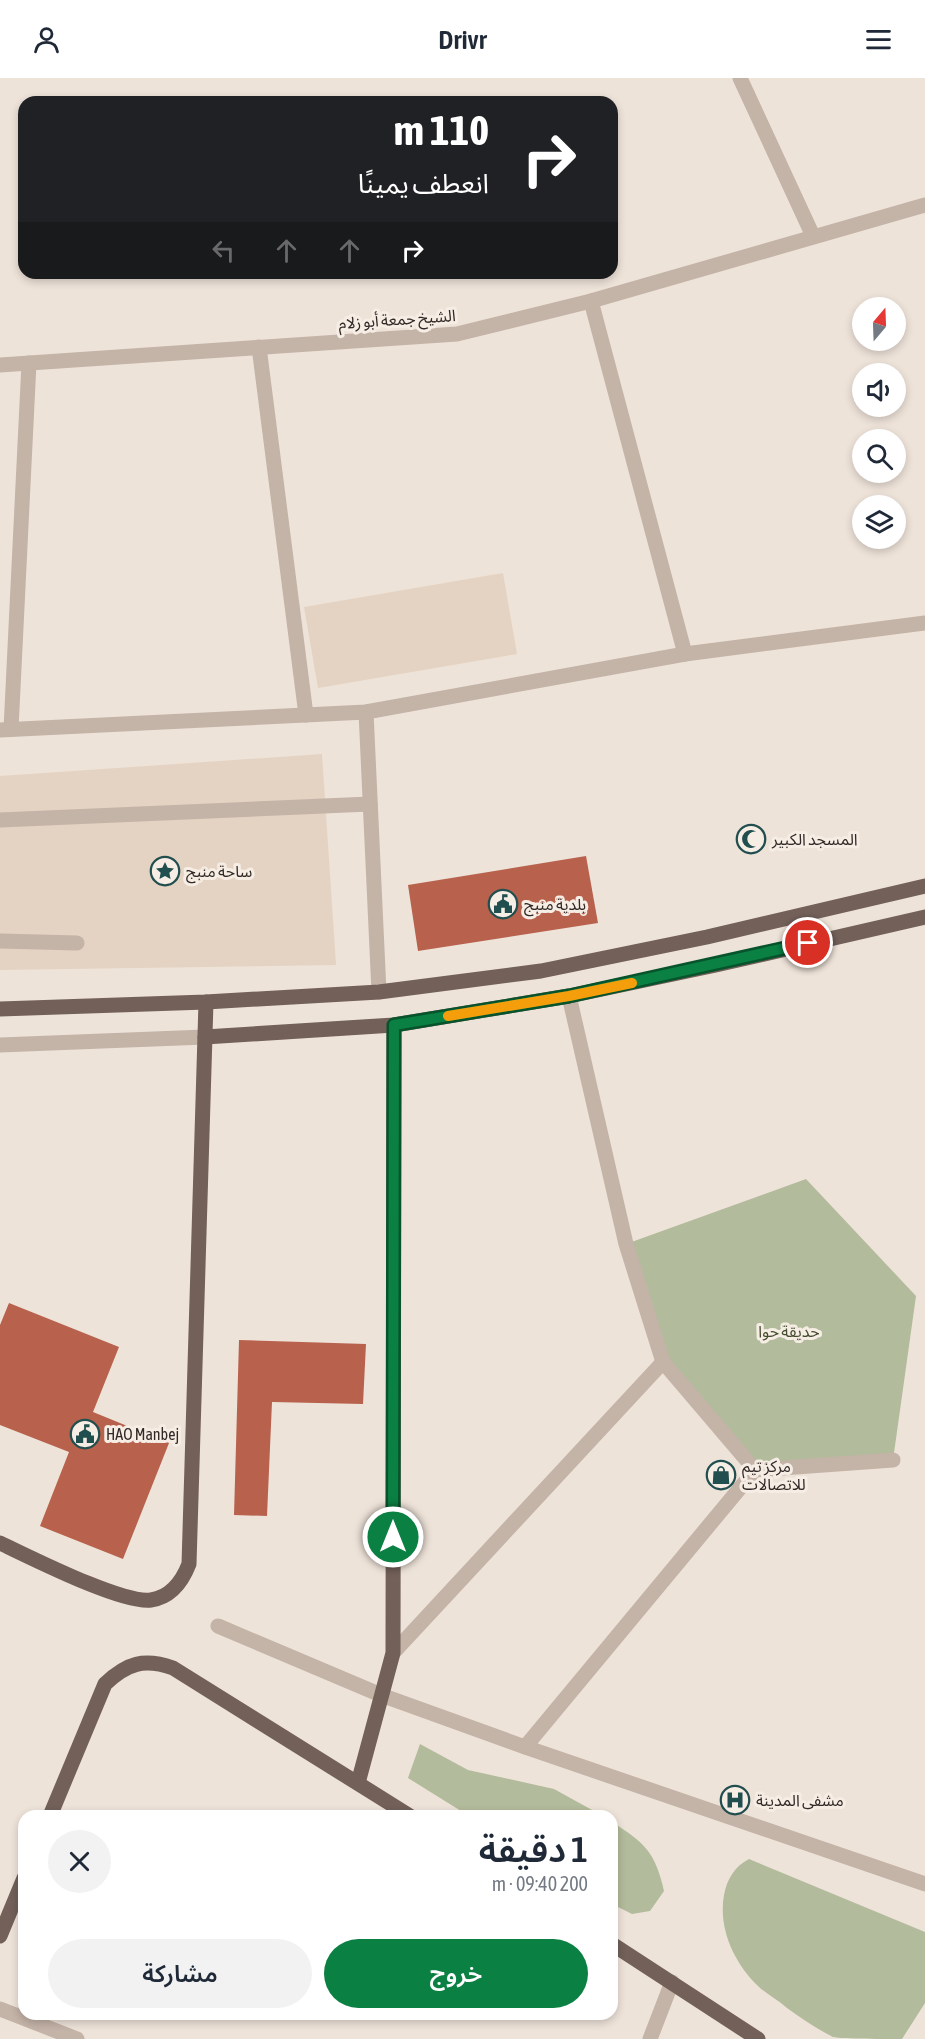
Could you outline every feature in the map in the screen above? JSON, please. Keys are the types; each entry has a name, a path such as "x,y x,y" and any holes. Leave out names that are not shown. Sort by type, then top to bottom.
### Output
{"main road":[{"path":"0,1009 206,1002 379,992 541,971 707,937 925,886"},
{"path":"205,1037 394,1025 569,996 925,917"},
{"path":"0,1543 87,1582 137,1600 151,1600 165,1596 176,1588 189,1564 206,1002"},
{"path":"358,1783 393,1653 394,1025"},
{"path":"52,1810 105,1684 129,1666 144,1663 159,1663 173,1668 401,1810"},
{"path":"0,1936 18,1892"},
{"path":"618,1948 758,2039"}],"street":[{"path":"740,78 813,236"},
{"name":"الشيخ جمعة أبو زلام","path":"0,365 457,334 591,301 925,205"},
{"path":"591,301 685,654"},
{"path":"259,347 306,715"},
{"path":"29,363 5,730 366,711 685,654 925,623"},
{"path":"366,711 379,992"},
{"path":"0,820 370,804"},
{"path":"0,941 77,943"},
{"path":"569,996 626,1244 663,1362 755,1470"},
{"path":"0,1045 205,1037"},
{"path":"393,1653 663,1362"},
{"path":"525,1747 755,1470 893,1461"},
{"path":"218,1626 381,1695 525,1747 925,1884"},
{"path":"650,2039 672,1982"},
{"path":"0,2009 18,2016"},
{"path":"28,2020 77,2039"}],"green space":[{"name":"حديقة حوا","path":"806,1179 916,1296 893,1460 755,1470 663,1362 626,1244"},
{"path":"420,1744 468,1770 554,1789 592,1810 459,1810 408,1778"},
{"path":"618,1826 633,1836 647,1850 657,1867 664,1891 650,1911 632,1914 618,1907"},
{"path":"749,1859 925,1932 925,2003 902,2039 833,2037 787,2008 749,1977 730,1944 723,1920 723,1907 725,1889 730,1878 740,1865"}],"shaded area":[{"path":"503,573 517,654 318,688 304,607"},
{"name":"ساحة منبج","path":"322,754 336,965 0,970 0,776"}],"building":[{"name":"بلدية منبج","path":"586,856 598,923 418,951 408,885"},
{"name":"HAO Manbej","path":"9,1303 119,1347 93,1412 169,1443 123,1559 40,1526 69,1452 0,1425 0,1325"},
{"path":"239,1340 366,1344 363,1404 272,1402 267,1516 234,1515"}],"slow traffic":[{"path":"448,1016 632,983"}],"place":[{"name":"المسجد الكبير","path":"751,839"},
{"name":"ساحة منبج","path":"165,871"},
{"name":"بلدية منبج","path":"503,904"},
{"name":"HAO Manbej","path":"85,1434"},
{"name":"مركز تيم للاتصالات","path":"721,1475"},
{"name":"مشفى المدينة","path":"735,1800"}],"route":[{"path":"393,1537 394,1025 569,996 808,943"}]}
